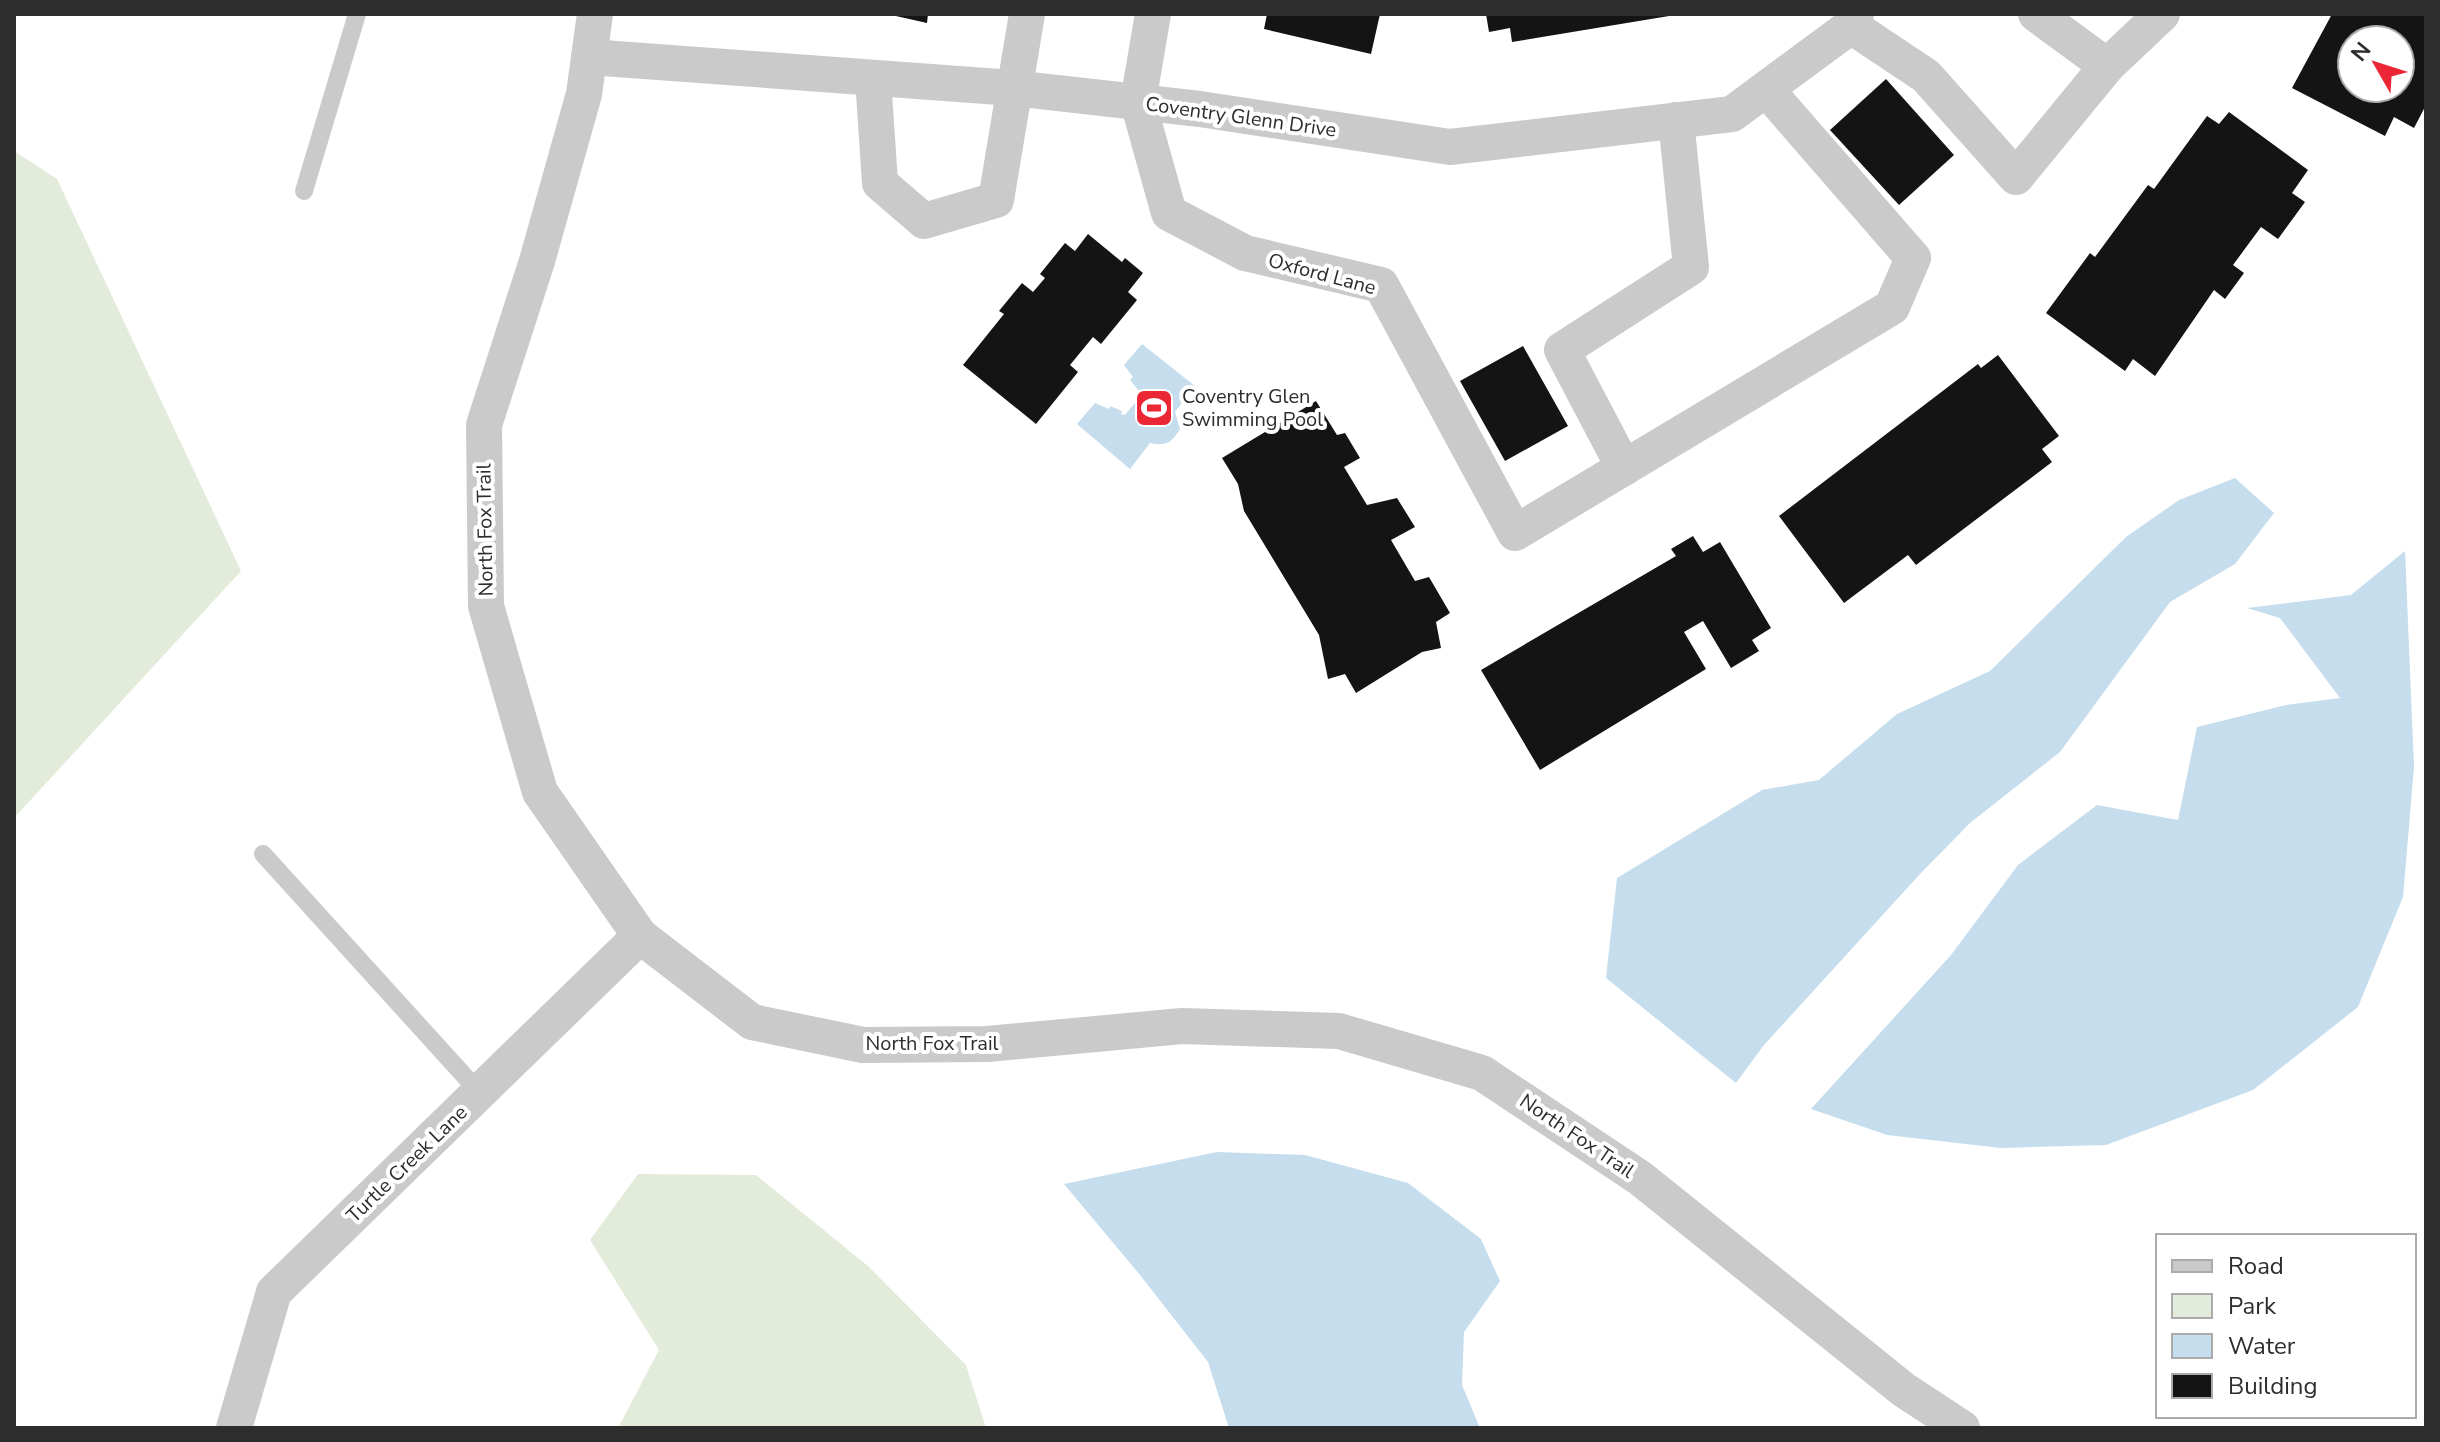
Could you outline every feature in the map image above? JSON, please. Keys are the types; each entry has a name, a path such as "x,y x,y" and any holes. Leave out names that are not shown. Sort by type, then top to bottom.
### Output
{"street":[{"name":"North Fox Trail","path":"595,14 584,94 537,261 484,425 486,606 540,792 640,936 752,1022 863,1045 987,1044 1182,1026 1339,1031 1482,1073 1640,1178 1948,1424"},
{"path":"873,78 880,183 924,221 996,200 1027,14"},
{"name":"Oxford Lane","path":"1153,14 1138,102 1169,213 1245,253 1381,285 1515,533 1892,307 1913,258 1766,89"},
{"path":"2036,14 2107,66"},
{"path":"1853,20 1926,76 2016,177 2107,66 2162,14"},
{"name":"Coventry Glenn Drive","path":"589,57 1013,88 1138,102 1450,147 1732,114 1853,20"},
{"path":"1624,468 1562,350 1691,267 1676,120"},
{"name":"Turtle Creek Lane","path":"234,1428 274,1292 640,936"}],"lane":[{"path":"304,191 357,14"},
{"path":"263,854 480,1093"}],"green space":[{"path":"14,151 57,179 241,571 14,818"},
{"path":"638,1174 756,1175 868,1266 966,1365 986,1428 618,1428 659,1350 590,1240"}],"water":[{"name":"Coventry Glen Swimming Pool","path":"1142,344 1195,386 1175,412 1180,429 1174,437 1164,444 1150,443 1130,469 1077,424 1095,403 1109,409 1110,406 1125,415 1144,392 1139,391 1130,380 1133,377 1124,365"},
{"path":"2235,478 2274,513 2235,564 2170,602 2060,752 1970,823 1920,874 1764,1045 1736,1083 1606,978 1617,878 1762,790 1819,780 1897,714 1990,671 2126,537 2179,500"},
{"path":"2405,551 2414,767 2403,897 2358,1007 2253,1090 2106,1145 2001,1148 1887,1135 1811,1109 1951,955 2018,865 2097,805 2178,820 2197,727 2286,705 2340,698 2280,618 2247,608 2351,595"},
{"path":"1217,1152 1305,1155 1408,1183 1481,1239 1500,1281 1464,1332 1462,1385 1480,1428 1229,1428 1208,1362 1064,1184"}],"building":[{"path":"887,14 928,14 927,23"},
{"path":"1267,14 1380,14 1371,54 1264,29"},
{"path":"1486,14 1669,16 1512,42 1510,28 1489,32"},
{"path":"2332,14 2426,14 2426,105 2414,128 2394,117 2385,136 2292,88"},
{"path":"1886,79 1954,155 1899,205 1830,130"},
{"path":"2229,112 2308,170 2292,193 2305,202 2278,239 2261,227 2233,265 2244,273 2225,299 2214,290 2155,376 2133,359 2125,371 2046,313 2090,253 2095,257 2148,185 2154,189 2207,116 2219,124"},
{"path":"1088,234 1122,262 1125,258 1143,273 1128,292 1137,300 1101,344 1093,337 1070,365 1078,372 1036,424 963,365 1004,314 999,311 1022,283 1033,292 1045,278 1040,274 1065,243 1075,251"},
{"path":"1523,346 1568,426 1505,461 1460,381"},
{"path":"1998,355 2059,436 2042,449 2052,462 1916,565 1908,555 1844,603 1779,516 1978,364 1981,368"},
{"path":"1316,401 1337,435 1345,433 1360,458 1344,467 1367,505 1397,498 1415,527 1391,540 1415,581 1429,577 1450,613 1436,622 1441,648 1422,652 1356,693 1345,674 1328,679 1319,635 1244,511 1238,484 1222,458"},
{"path":"1693,536 1703,552 1720,542 1771,628 1752,640 1759,651 1731,668 1703,621 1684,632 1706,669 1540,770 1481,670 1676,556 1671,549"}],"place":[{"name":"Coventry Glen Swimming Pool","path":"1154,408"}]}
